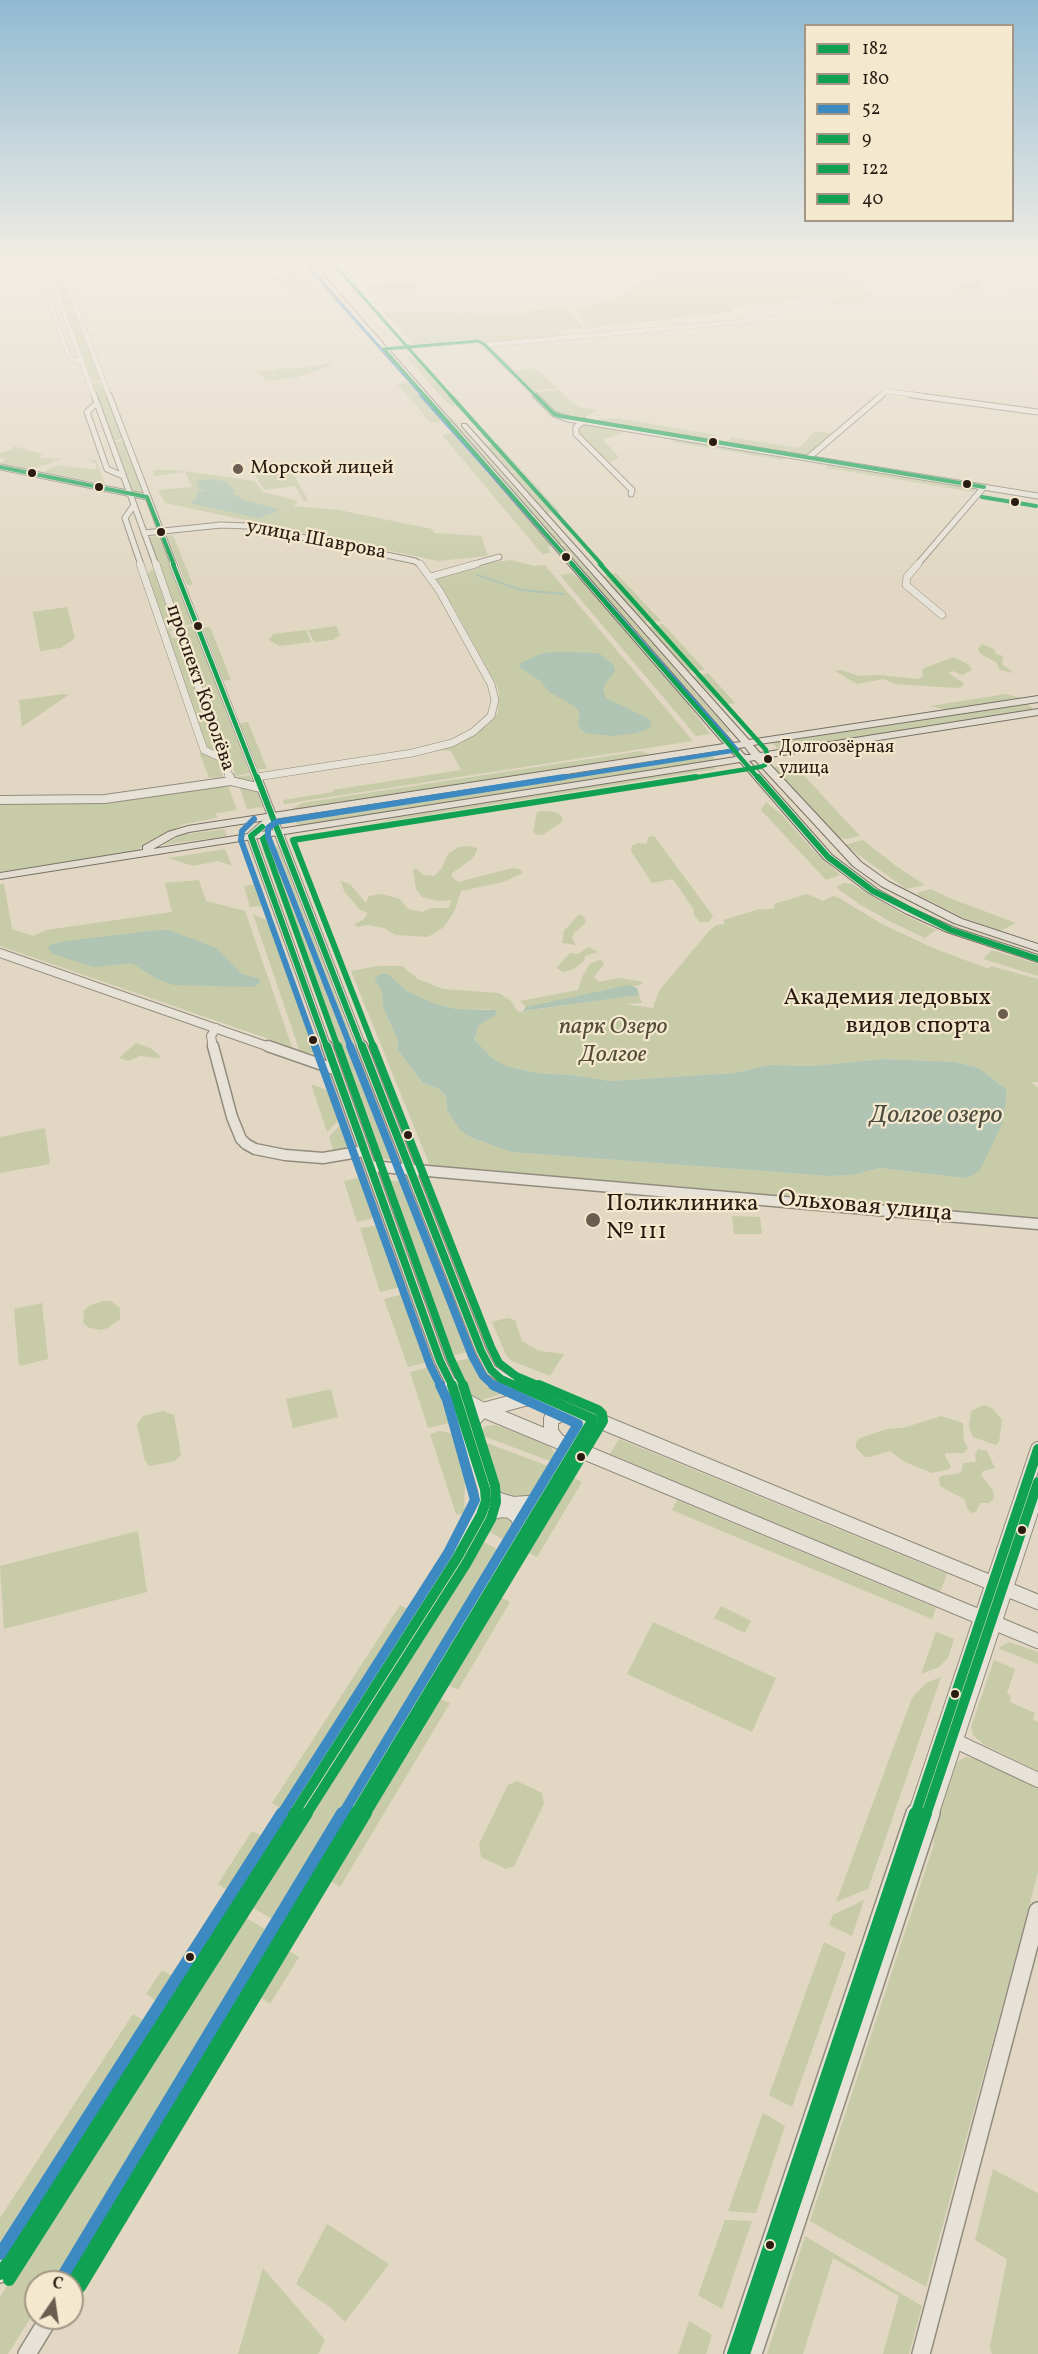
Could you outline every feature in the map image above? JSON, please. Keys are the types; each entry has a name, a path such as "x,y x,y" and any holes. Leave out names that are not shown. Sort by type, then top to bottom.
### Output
{"main road":[{"path":"409,371 817,846 847,873 909,911 951,930 1038,959"},
{"path":"457,418 835,843 857,864 885,884 958,921 1038,948"},
{"path":"134,854 172,834 188,829 1038,699"},
{"path":"0,876 1038,712"}],"street":[{"name":"проспект Королёва","path":"83,371 156,565 231,781 261,788"},
{"name":"проспект Королёва","path":"100,371 481,1351 491,1370 511,1385 1038,1602"},
{"path":"510,371 554,414 584,422 1038,496"},
{"path":"88,383 104,382"},
{"path":"808,458 886,391 1038,412"},
{"path":"96,404 87,412 108,469 123,476"},
{"path":"584,422 576,427 576,434 632,490 631,494"},
{"path":"0,467 147,497"},
{"path":"942,615 906,585 907,577 984,487"},
{"path":"134,505 124,518 204,750 224,759"},
{"name":"улица Шаврова","path":"144,533 221,525 248,526 415,561 430,577"},
{"path":"257,777 434,749 460,739 491,716 495,700 491,684 430,577 499,557"},
{"path":"142,573 156,565"},
{"path":"0,800 105,799 231,781"},
{"path":"0,2274 457,1558 481,1515 486,1501 485,1489 457,1396 449,1385 440,1361 251,836 273,817"},
{"path":"0,953 334,1069"},
{"path":"216,1028 211,1036 214,1050 232,1117 241,1139 246,1144 255,1149 285,1155 323,1158 364,1151"},
{"name":"Ольховая улица","path":"370,1166 1038,1224"},
{"path":"457,1396 483,1410 1038,1641"},
{"path":"466,1432 472,1421 483,1410 524,1399 542,1398"},
{"path":"558,1440 551,1432 551,1419 565,1412 575,1411"},
{"path":"78,2270 593,1419"},
{"path":"733,2354 999,1586 1035,1490 1038,1449"},
{"path":"485,1489 499,1500 513,1504 542,1502"},
{"path":"481,1515 502,1510 510,1511 517,1516 520,1522 521,1537"},
{"path":"948,1738 1038,1780"},
{"path":"753,2354 948,1738"},
{"path":"921,2354 1038,1911"},
{"path":"27,2354 42,2330"}],"green space":[{"path":"88,371 97,371 101,381 92,381"},
{"path":"256,371 316,371 296,378 268,381 256,373"},
{"path":"418,371 431,371 463,406 449,405"},
{"path":"515,371 538,371 558,389 534,390"},
{"path":"410,382 441,419 439,419 441,422 431,423 397,384"},
{"path":"102,383 123,439 113,440 92,384"},
{"path":"559,390 578,407 597,410 585,417 588,419 586,420 567,416 559,413 537,392"},
{"path":"615,418 717,435 710,440 591,421"},
{"path":"450,419 453,419 564,544 560,544"},
{"path":"583,425 600,425 626,431 603,440 619,457 608,462 578,431"},
{"path":"815,431 833,434 810,454 804,455 726,442 732,437 799,448"},
{"path":"452,433 551,545 548,548 551,553 542,554 443,436"},
{"path":"677,438 788,456 782,460 672,442"},
{"path":"124,441 143,493 132,492 113,442"},
{"path":"498,444 522,470 509,471 486,446"},
{"path":"13,446 42,454 39,458 64,459 29,470 0,464 6,459 0,458 0,453 14,449"},
{"path":"86,459 96,460 105,484 43,472 58,465 97,470 96,464"},
{"path":"830,464 972,487 975,490 973,492 826,468"},
{"path":"285,469 290,469 308,500 304,501 295,486 264,490 255,475 246,474 284,470 287,474"},
{"path":"153,470 176,470 255,481 263,492 298,501 294,506 339,510 432,529 435,533 481,536 488,556 438,561 165,503 158,490 192,487 185,472 155,476"},
{"path":"523,471 560,512 547,513 511,473"},
{"path":"173,535 193,585 187,585 167,536"},
{"path":"160,536 194,624 181,626 149,537"},
{"path":"565,545 730,732 726,732 561,546"},
{"path":"512,560 534,566 545,565 693,741 284,804 283,800 334,792 333,790 461,770 451,751 439,750 465,740 491,722 498,712 499,694 496,684 448,597 435,579 483,563"},
{"path":"154,570 174,627 165,628 147,575"},
{"path":"572,573 583,582 684,699 710,734 696,736 560,575"},
{"path":"616,573 661,621 645,622 603,576"},
{"path":"67,607 75,638 61,648 40,651 33,612"},
{"path":"663,624 705,670 688,671 649,627"},
{"path":"194,626 250,773 236,776 182,628"},
{"path":"336,626 340,635 333,640 314,642 308,630"},
{"path":"210,627 231,680 224,681 203,628"},
{"path":"165,629 172,629 170,632 173,638 178,639 217,753 207,748"},
{"path":"306,630 311,642 280,646 269,640 273,634"},
{"path":"982,644 1003,656 1002,664 1014,673 1000,670 996,662 981,654 978,649"},
{"path":"954,657 969,665 972,670 962,675 953,671 948,673 964,683 963,686 957,688 895,684 884,679 857,684 835,671 841,670 859,676 879,675 918,679 923,677 924,668"},
{"path":"708,673 735,703 722,705 693,677"},
{"path":"1006,694 1021,698 946,710 930,706"},
{"path":"68,695 22,727 19,700"},
{"path":"1027,704 1035,710 779,750 772,743"},
{"path":"248,722 267,769 258,769 240,723"},
{"path":"641,751 650,754 293,811 292,809 302,803"},
{"path":"199,752 218,761 223,777 209,778"},
{"path":"710,753 716,760 298,826 294,818"},
{"path":"786,765 796,767 860,836 838,838 774,767"},
{"path":"714,767 716,769 370,824 395,818"},
{"path":"251,775 263,807 247,809 236,777"},
{"path":"223,786 229,788 237,810 216,813 217,818 184,824 135,851 0,872 0,804 105,804"},
{"path":"766,802 782,815 811,848 840,875 826,880 761,810"},
{"path":"537,812 555,812 562,816 562,822 542,835 533,832"},
{"path":"224,829 227,836 162,845 182,835"},
{"path":"654,836 713,916 709,922 700,922 694,915 694,910 673,879 652,883 631,851 632,846 638,843 647,844 648,837"},
{"path":"863,840 925,885 906,889 845,845"},
{"path":"278,846 397,1155 396,1161 376,1157 262,848"},
{"path":"459,847 477,848 477,851 472,859 452,873 452,877 458,882 513,868 520,869 523,873 503,882 461,891 455,910 444,927 428,937 396,935 384,928 368,925 357,927 355,924 364,919 368,913 360,910 344,891 341,881 350,884 366,903 369,896 382,894 400,899 408,909 422,912 432,908 449,908 451,900 439,901 422,897 416,889 413,870 416,868 423,875 434,876 442,868 448,854"},
{"path":"225,849 232,866 218,861 193,866 168,858"},
{"path":"296,853 299,853 407,1122 403,1123"},
{"path":"199,880 206,901 245,911 292,1047 0,946 0,884 4,884 12,929 33,936 46,930 172,912 165,883"},
{"path":"260,883 267,906 250,907 244,886"},
{"path":"844,883 852,884 906,916 936,930 925,938 889,921 837,888"},
{"path":"931,889 1016,923 1000,931 962,917 918,895 919,892"},
{"name":"парк Озеро Долгое","path":"807,894 823,901 833,896 882,924 933,948 989,969 991,966 1038,979 1038,1082 1031,1082 1038,1088 1038,1219 430,1166 351,971 378,966 402,966 418,979 443,989 499,993 511,1001 518,1012 639,995 642,1003 624,1004 653,1008 659,991 710,930 717,925 725,924 723,920 760,909 775,908 774,904","holes":["388,974 407,991 435,1004 457,1009 491,1009 479,1025 474,1039 492,1058 506,1066 537,1073 572,1075 610,1081 734,1073 770,1065 812,1066 884,1059 955,1062 979,1068 1007,1090 1003,1122 964,1178 880,1168 853,1175 829,1176 511,1152 470,1137 460,1130 447,1110 446,1097 439,1089 423,1083 397,1049 398,1041 383,1007 382,992 374,978"]},
{"path":"253,914 274,924 319,1050 316,1053 300,1052"},
{"path":"579,914 586,922 574,933 572,938 576,945 562,943 564,931"},
{"path":"589,947 598,952 585,956 584,961 574,969 564,972 556,968 570,953 578,954"},
{"path":"992,950 1038,964 1038,976 983,959"},
{"path":"598,960 603,961 604,964 594,977 599,982 619,978 643,982 640,985 526,1007 520,1001 578,990 582,977 590,964"},
{"path":"136,1043 150,1048 160,1056 159,1058 140,1056 129,1061 119,1058"},
{"path":"311,1084 327,1090 338,1121 327,1132"},
{"path":"343,1122 353,1148 335,1155 329,1137"},
{"path":"45,1128 50,1164 0,1173 0,1137"},
{"path":"363,1177 377,1217 357,1222 344,1181"},
{"path":"385,1180 407,1182 470,1351 449,1357"},
{"path":"432,1185 482,1315 478,1316 428,1186"},
{"path":"732,1216 760,1217 762,1234 734,1234"},
{"path":"380,1225 401,1287 380,1292 360,1228"},
{"path":"404,1294 428,1362 408,1367 384,1299"},
{"path":"111,1301 120,1308 120,1319 108,1328 100,1330 87,1327 83,1322 84,1311 89,1306"},
{"path":"42,1303 48,1359 19,1366 14,1309"},
{"path":"507,1318 515,1320 522,1341 540,1351 564,1354 550,1376 512,1361 506,1355 492,1322"},
{"path":"472,1358 484,1380 504,1393 478,1401 464,1390 451,1362"},
{"path":"430,1367 450,1423 428,1428 410,1372"},
{"path":"331,1389 338,1417 293,1428 286,1399"},
{"path":"984,1405 992,1408 1002,1420 999,1442 996,1445 973,1437 969,1427 971,1411"},
{"path":"163,1411 174,1415 181,1455 175,1461 150,1466 145,1461 137,1425 143,1416"},
{"path":"941,1416 963,1423 964,1441 968,1448 964,1453 946,1453 945,1456 951,1466 949,1469 932,1473 903,1461 890,1451 865,1457 856,1448 856,1442 860,1438"},
{"path":"496,1425 549,1446 555,1453 555,1463 478,1434 486,1426"},
{"path":"440,1431 454,1434 463,1460 464,1515 456,1514 430,1434"},
{"path":"619,1439 947,1574 940,1592 610,1454"},
{"path":"479,1440 553,1468 535,1494 513,1498 500,1493 494,1487"},
{"path":"978,1449 987,1451 995,1468 983,1471 981,1475 993,1491 994,1498 989,1503 980,1503 976,1512 972,1513 968,1510 964,1499 940,1486 939,1479 941,1476 961,1473 963,1463 976,1462 975,1455"},
{"path":"574,1478 582,1482 537,1557 529,1553"},
{"path":"677,1500 936,1608 932,1619 672,1510"},
{"path":"509,1515 516,1527 508,1542 486,1530 494,1518"},
{"path":"138,1531 147,1592 4,1629 0,1566"},
{"path":"480,1540 502,1552 274,1920 248,1905"},
{"path":"501,1597 510,1602 458,1690 448,1685"},
{"path":"400,1605 408,1609 280,1808 272,1803"},
{"path":"721,1606 751,1621 745,1633 714,1618"},
{"path":"653,1622 776,1678 752,1732 627,1674"},
{"path":"936,1632 954,1639 948,1658 939,1667 921,1674"},
{"path":"1009,1642 1038,1652 1038,1664 998,1648"},
{"path":"994,1660 1015,1669 1007,1693 1011,1696 1010,1702 1035,1713 1033,1720 1038,1722 1038,1771 984,1745 973,1735 971,1727"},
{"path":"941,1677 868,1889 836,1902 912,1698 926,1683"},
{"path":"441,1699 450,1703 340,1887 331,1881"},
{"path":"965,1757 979,1759 1038,1787 1038,1873 926,2287 810,2221 934,1844 933,1832 957,1762"},
{"path":"517,1781 542,1793 544,1804 514,1866 506,1869 481,1857 479,1844 508,1785"},
{"path":"252,1831 262,1836 227,1890 218,1884"},
{"path":"864,1900 852,1936 829,1925 833,1915"},
{"path":"241,1915 268,1931 59,2270 24,2270 24,2328 8,2354 0,2354 0,2297"},
{"path":"824,1942 846,1953 792,2107 769,2095"},
{"path":"289,1951 299,1957 270,2004 261,1998"},
{"path":"162,1970 172,1976 156,2001 146,1994"},
{"path":"133,2014 143,2020 0,2242 0,2218"},
{"path":"763,2113 785,2126 756,2213 728,2211"},
{"path":"993,2169 1038,2193 1038,2354 992,2354 990,2347 1007,2259 975,2240"},
{"path":"725,2220 752,2221 722,2309 698,2295"},
{"path":"327,2224 389,2264 345,2322 330,2307 296,2284"},
{"path":"805,2236 922,2306 909,2354 883,2354 899,2296 833,2258 803,2354 767,2354"},
{"path":"263,2268 325,2340 318,2354 238,2354"},
{"path":"689,2321 712,2335 706,2354 678,2354"}],"water":[{"path":"214,479 226,482 235,491 233,494 244,500 278,509 276,512 258,518 190,503 197,499 197,492 207,491 199,489 196,481"},
{"path":"599,653 614,666 615,671 605,684 603,691 606,698 649,719 652,725 650,728 636,733 613,736 586,733 580,728 578,722 580,713 574,706 549,692 542,682 519,667 521,663 540,654"},
{"path":"169,930 216,948 242,974 257,978 261,982 254,987 174,985 157,979 132,963 94,967 52,954 48,948 52,944 66,941"},
{"name":"Долгое озеро","path":"381,974 388,974 407,991 435,1004 457,1009 496,1010 497,1014 479,1025 474,1039 492,1058 506,1066 537,1073 572,1075 610,1081 734,1073 770,1065 812,1066 884,1059 955,1062 979,1068 1007,1090 1003,1122 980,1170 964,1178 880,1168 853,1175 829,1176 511,1152 470,1137 460,1130 447,1110 446,1096 439,1089 423,1083 397,1049 398,1041 383,1007 382,992 374,978"},
{"path":"629,985 637,988 639,995 523,1011 526,1007"}],"waterway":[{"path":"477,575 521,590 564,594"}],"transit line":[{"name":"52","path":"66,2270 578,1424 496,1388 483,1376 472,1356 268,836 268,828 276,822 737,750 400,371"},
{"name":"9","path":"403,371 828,857 873,891 909,911 951,930 1038,959"},
{"name":"180","path":"84,2280 603,1421 602,1414 598,1410 516,1376 499,1363 293,840 760,767 765,765 768,759 766,750 429,371"},
{"name":"9","path":"511,371 554,414 560,416 984,487"},
{"name":"182","path":"0,467 147,497 481,1351 491,1370 501,1379 593,1419 78,2270"},
{"name":"40","path":"982,497 1036,506"},
{"name":"52","path":"0,2254 448,1553 475,1500 447,1400 430,1365 241,840 242,831 254,819"},
{"name":"182","path":"0,2274 457,1558 481,1515 486,1501 485,1489 457,1396 440,1361 251,836 262,827"},
{"name":"180","path":"9,2280 466,1564 491,1519 496,1502 495,1486 467,1393 450,1357 263,839 268,835"},
{"name":"182","path":"733,2354 1038,1449"},
{"name":"122","path":"744,2354 1038,1482"}],"place":[{"name":"Морской лицей","path":"238,469"},
{"name":"Долгоозёрная улица","path":"768,759"},
{"name":"Академия ледовых видов спорта","path":"1003,1014"},
{"name":"Поликлиника № 111","path":"593,1220"}]}
